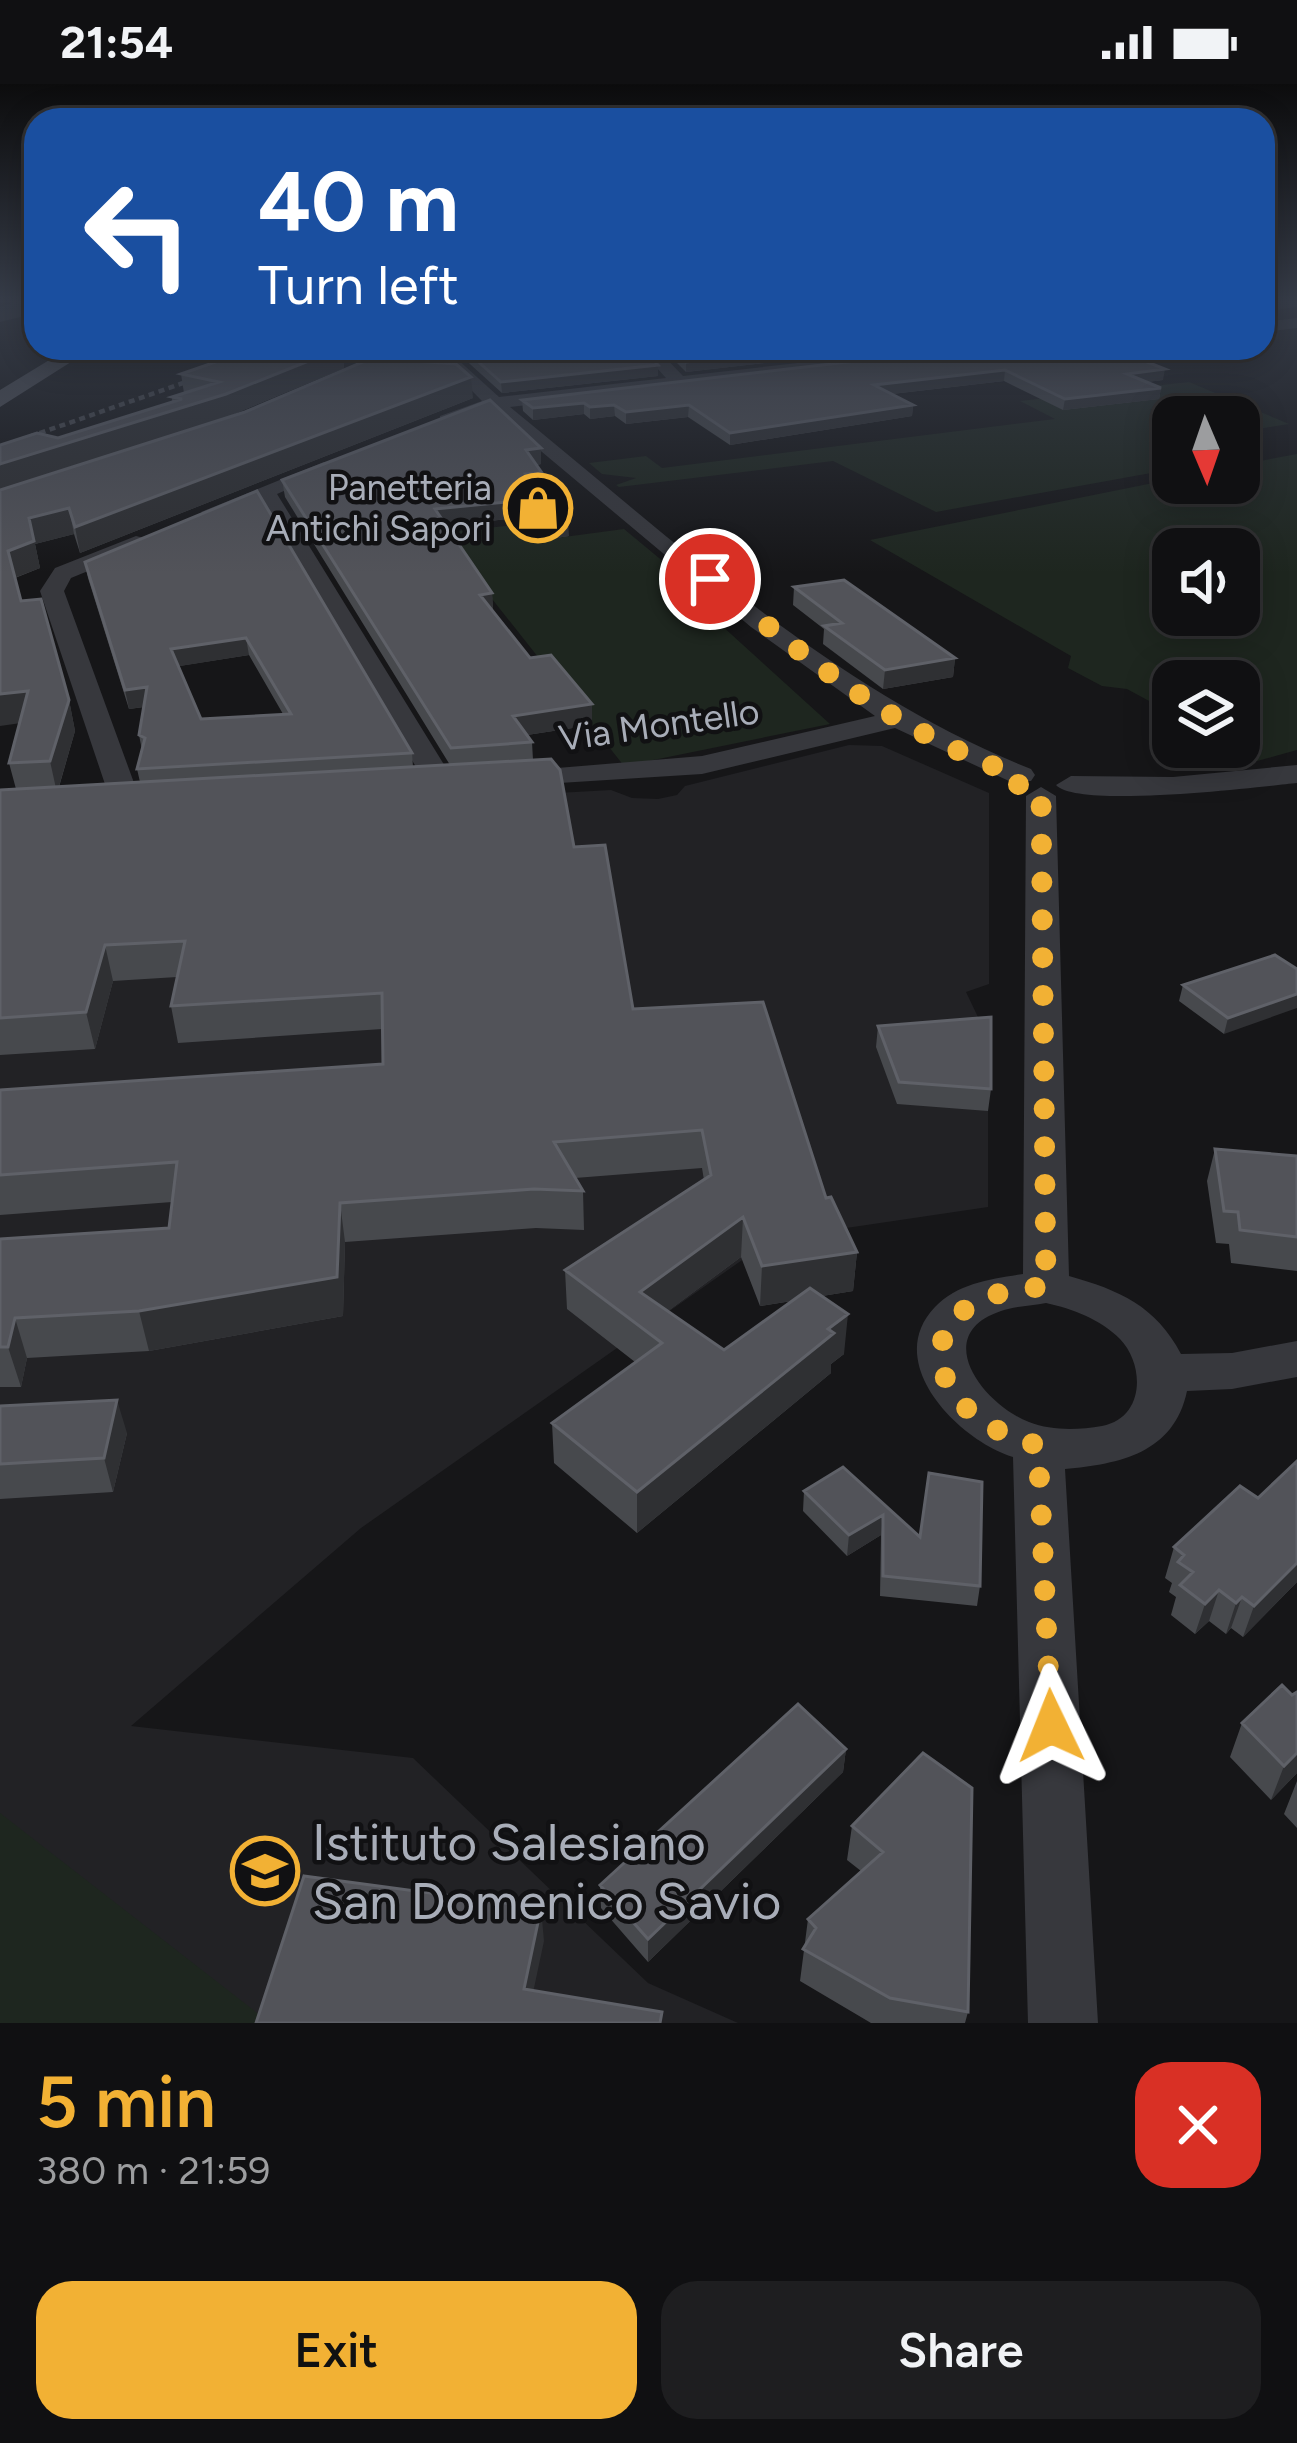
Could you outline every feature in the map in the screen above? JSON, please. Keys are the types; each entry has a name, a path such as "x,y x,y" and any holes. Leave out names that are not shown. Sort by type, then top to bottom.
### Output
{"street":[{"path":"481,391 833,678 894,720 1044,785 1173,786 1297,774"},
{"path":"419,431 495,404 595,391"},
{"path":"84,805 138,802 52,592 54,581 63,573 358,455"},
{"path":"266,491 463,783"},
{"name":"Via Montello","path":"396,787 702,765 894,720"},
{"path":"1044,785 1046,1287"},
{"path":"1041,842 1070,815 1093,804 1173,786"},
{"path":"1046,1287 1110,1307 1136,1325 1155,1348 1165,1372 1164,1399 1150,1423 1126,1440 1092,1449 1038,1445 985,1424 960,1402 944,1377 939,1352 945,1328 961,1309 985,1295 1046,1287"},
{"path":"1165,1372 1232,1371 1297,1359"},
{"path":"1038,1445 1063,2023"}],"shaded area":[{"path":"1105,391 1212,391 1222,396 1152,396 1152,473 936,512 833,461 619,487 616,485 636,478 602,474 589,463 646,456 662,468 1055,419 1020,401"},
{"path":"1260,412 1289,424 1260,429"},
{"path":"1297,454 1297,750 1260,760 1260,660 1152,660 1152,703 1127,689 1102,686 1068,668 1071,656 870,540 1152,483 1152,504 1260,504 1260,461"},
{"path":"533,523 549,539 624,529 688,582 677,585 830,724 624,766 440,533"},
{"path":"849,745 882,746 989,793 989,984 966,992 988,1038 988,1207 772,1239 361,1528 131,1726 413,1758 648,1983 738,2023 0,2023 0,824 611,790 632,798 658,799 677,795 685,786"},
{"path":"0,1813 261,2016 256,2023 0,2023"}],"building":[{"path":"189,391 232,391 0,464 0,445 37,433 58,438 182,399 172,397"},
{"path":"293,391 433,391 75,527 69,508 29,518 34,541 8,551 21,601 41,599 69,700 50,761 9,763 28,691 0,694 0,490 245,412"},
{"path":"595,391 887,391 913,405 730,433 689,405 626,412 614,405 584,403 533,408 522,400"},
{"path":"1049,391 1131,391 1065,399"},
{"path":"490,400 541,448 526,450 542,473 526,474 568,519 529,524 506,502 435,509 492,593 480,595 530,658 551,655 592,704 513,716 532,742 451,748 282,480"},
{"path":"257,491 412,753 137,769 145,738 139,735 147,687 125,690 85,562","holes":["246,638 291,714 201,719 171,649"]},
{"path":"844,580 955,658 885,670 824,626 842,623 794,587"},
{"path":"551,759 560,770 574,847 605,845 633,1009 763,1002 826,1198 831,1197 857,1252 762,1266 743,1217 640,1292 724,1350 810,1288 848,1314 828,1329 834,1333 637,1492 552,1423 662,1343 565,1270 711,1175 702,1130 554,1142 583,1191 534,1189 340,1203 337,1277 139,1311 15,1318 8,1347 0,1347 0,1239 169,1228 177,1162 0,1175 0,1090 383,1064 382,993 171,1006 185,941 105,945 86,1012 0,1018 0,790"},
{"path":"1275,955 1297,969 1297,994 1228,1018 1183,985"},
{"path":"991,1017 991,1089 899,1082 878,1026"},
{"path":"1215,1149 1297,1156 1297,1237 1240,1230 1238,1212 1224,1211"},
{"path":"117,1400 104,1458 0,1464 0,1406"},
{"path":"1297,1461 1297,1563 1254,1606 1242,1597 1236,1603 1219,1590 1205,1604 1180,1585 1193,1572 1178,1562 1184,1555 1174,1547 1240,1486 1258,1498"},
{"path":"843,1467 920,1537 929,1473 982,1482 980,1586 883,1576 883,1515 849,1535 804,1491"},
{"path":"1282,1685 1292,1695 1297,1692 1297,1753 1284,1766 1242,1723"},
{"path":"798,1704 846,1749 648,1939 600,1885"},
{"path":"923,1753 972,1788 968,2012 890,1998 803,1949 816,1928 808,1919 883,1852 852,1826"},
{"path":"304,1876 541,1908 524,1989 662,2012 660,2023 256,2023"}],"railway":[{"path":"0,447 159,391"}],"place":[{"name":"Panetteria Antichi Sapori","path":"538,508"},
{"name":"Istituto Salesiano San Domenico Savio","path":"265,1871"}],"route":[{"path":"710,579 866,702 932,740 1020,776 1018,787 1041,796 1046,1287 985,1295 961,1309 945,1328 939,1352 944,1377 960,1402 985,1424 1038,1445 1051,1726"}]}
